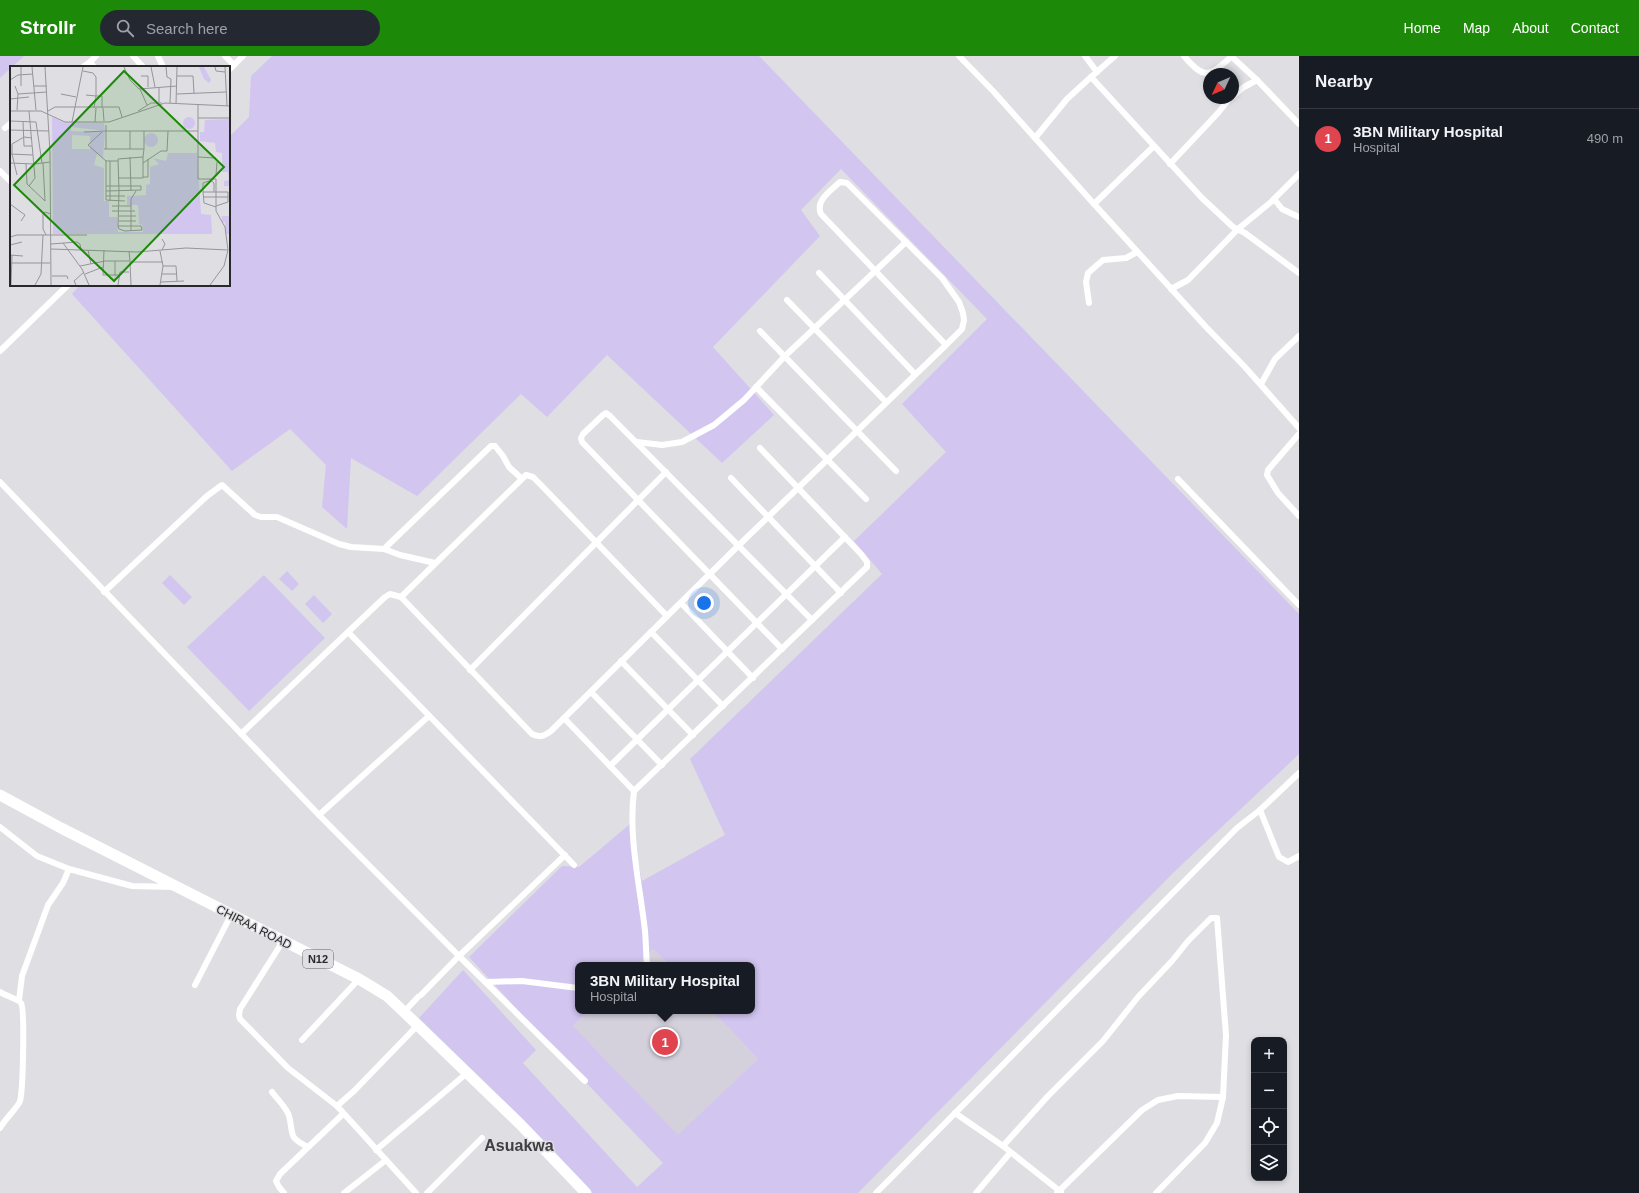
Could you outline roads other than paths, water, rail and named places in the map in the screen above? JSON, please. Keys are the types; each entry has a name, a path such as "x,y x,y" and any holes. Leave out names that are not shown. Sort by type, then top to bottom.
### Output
{"highway":[{"name":"CHIRAA ROAD","path":"0,795 61,828 359,979 387,996 521,1125 586,1193"}],"street":[{"path":"92,65 96,56"},
{"path":"133,56 142,66"},
{"path":"158,56 163,66"},
{"path":"225,56 231,67 243,56"},
{"path":"959,56 994,92 1171,289 1261,384 1299,428"},
{"path":"1085,56 1097,72"},
{"path":"1035,138 1067,100 1115,56"},
{"path":"1184,56 1200,72 1207,74 1215,71 1232,56 1299,124"},
{"path":"1091,77 1170,164 1219,215 1233,227 1298,271"},
{"path":"1239,92 1257,80"},
{"path":"1170,164 1225,104"},
{"path":"5,128 10,124"},
{"path":"1094,204 1154,146"},
{"path":"0,171 10,181"},
{"path":"1171,289 1188,280 1238,229 1274,199 1299,174"},
{"path":"241,734 385,597 390,594 401,597 532,734 544,736 551,731 739,544 798,488 857,430 946,345 962,329 964,320 963,312 959,302 942,278 847,183 840,182 819,203 818,208 821,214 946,345"},
{"path":"1274,199 1282,209 1299,217"},
{"path":"637,442 662,445 682,442 714,425 744,400 785,356 906,242"},
{"path":"1089,303 1086,282 1088,273 1103,260 1126,258 1138,252"},
{"path":"819,273 915,374"},
{"path":"0,351 67,286"},
{"path":"788,300 886,402"},
{"path":"760,331 896,472"},
{"path":"1261,384 1275,360 1299,336"},
{"path":"756,387 866,499"},
{"path":"782,649 582,442 581,438 603,415 606,413 637,442 739,544 812,620"},
{"path":"1299,434 1268,470 1267,475 1278,494 1299,516"},
{"path":"384,549 491,446 495,446 509,467 522,478"},
{"path":"647,962 645,933 633,838 632,806 634,792 868,567 867,562 861,554 760,448"},
{"path":"470,670 637,499 666,472"},
{"path":"401,597 435,562 526,475 533,477 667,616"},
{"path":"731,478 841,593"},
{"path":"1178,479 1299,605"},
{"path":"0,482 319,815 585,1081"},
{"path":"104,592 207,496 222,485 255,515 261,517 277,517 339,544 351,547 384,549 400,555 435,562"},
{"path":"610,766 845,537"},
{"path":"681,603 752,678"},
{"path":"348,632 428,716 574,864"},
{"path":"651,632 723,706"},
{"path":"621,662 693,735"},
{"path":"591,692 662,765"},
{"path":"319,815 428,716"},
{"path":"564,718 634,792"},
{"path":"876,1193 1237,828 1260,810 1299,773"},
{"path":"1260,810 1280,857 1288,862 1299,856"},
{"path":"0,827 37,856 69,869 132,886 177,887"},
{"path":"404,1012 459,956 565,855"},
{"path":"0,1128 20,1103 24,1022 22,1004 19,1000 22,976 48,905 63,883 69,869"},
{"path":"196,985 231,915"},
{"path":"1003,1146 1048,1096 1103,1040 1138,997 1172,961 1188,941 1211,918 1217,918 1226,1035 1224,1097 1217,1123 1205,1143 1156,1193"},
{"path":"283,941 240,1009 239,1015 246,1026 288,1068 337,1106 416,1193"},
{"path":"302,1040 359,979"},
{"path":"486,982 522,982 575,988"},
{"path":"0,992 7,997 19,1000"},
{"path":"337,1106 354,1091 418,1025"},
{"path":"376,1150 467,1073"},
{"path":"272,1092 289,1116 291,1134 299,1143 308,1147"},
{"path":"955,1113 1003,1146 1059,1192 1142,1110 1158,1100 1178,1096 1224,1097"},
{"path":"284,1193 276,1181 280,1174 343,1114"},
{"path":"427,1193 482,1138"},
{"path":"976,1193 1010,1153"},
{"path":"344,1193 386,1160"}],"place":[{"name":"3BN Military Hospital","path":"665,1042"}],"district":[{"name":"Asuakwa","path":"519,1145"}]}
